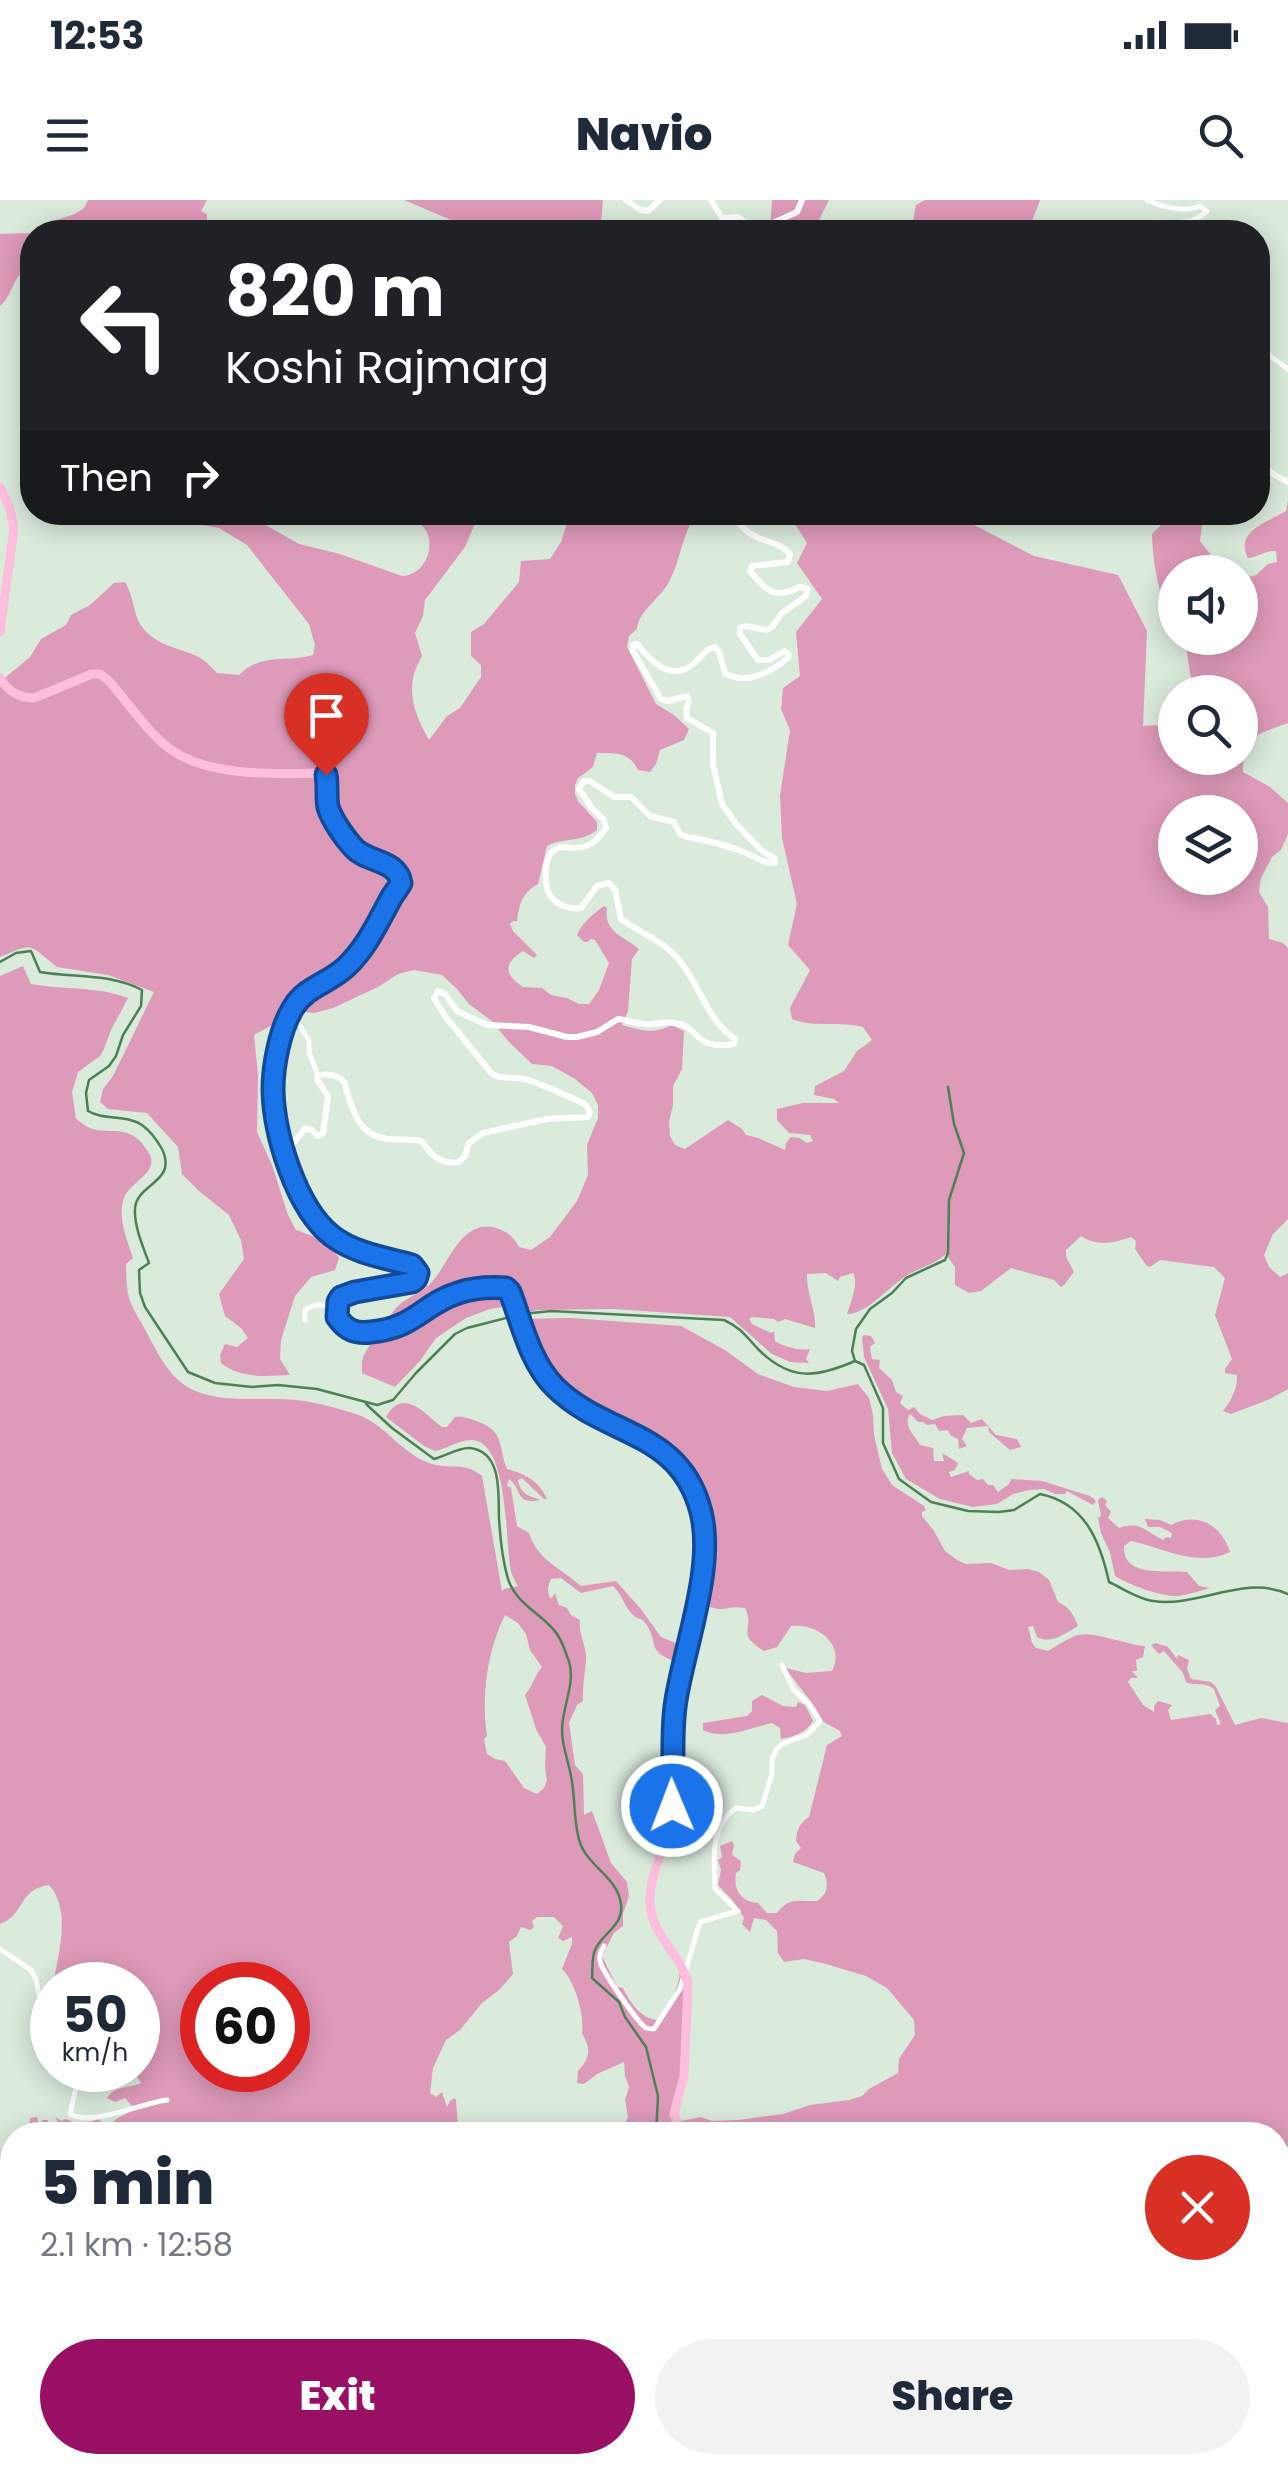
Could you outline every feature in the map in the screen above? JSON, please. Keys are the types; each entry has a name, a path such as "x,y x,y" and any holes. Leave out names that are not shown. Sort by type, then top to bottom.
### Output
{"main road":[{"path":"0,487 14,528 0,632"},
{"path":"0,678 9,690 34,698 100,674 161,741 186,758 238,772 326,775 328,806 349,842 364,856 388,864 400,874 401,883 362,949 345,969 301,996 290,1012 273,1085 276,1118 299,1196 312,1216 346,1245 412,1265 418,1276 412,1282 341,1297 337,1317 346,1329 355,1332 397,1328 460,1292 503,1288 510,1292 541,1371 558,1390 651,1443 671,1458 688,1483 702,1515 705,1541 676,1699 671,1820 650,1898 652,1918 660,1935 685,1972 688,1995 684,2076 674,2114 677,2122"}],"street":[{"path":"626,200 648,211 660,200"},
{"path":"711,200 722,218 742,220"},
{"path":"780,220 797,212 802,200"},
{"path":"1147,200 1171,208 1191,210 1200,206 1207,212 1193,220"},
{"path":"318,1076 340,1078 366,1132 384,1138 421,1141 432,1155 452,1164 459,1162 469,1143 483,1133 547,1119 583,1119 590,1112 585,1104 530,1080 503,1079 492,1074 445,1016 434,998 438,991 445,994 457,1011 487,1025 577,1037 596,1032 618,1019 649,1024 672,1022 683,1025 712,1046 734,1044 734,1039 716,1022 679,960 647,933 621,919 614,887 609,883 597,886 581,908 568,908 553,900 546,888 546,875 550,854 555,849 586,846 606,828 580,789 584,781 614,797 631,797 650,816 674,822 684,836 775,863 722,804 713,764 713,733 687,718 687,696 661,699 633,652 633,645 637,644 652,663 674,670 694,664 706,650 715,647 724,673 734,678 760,675 788,658 785,651 769,660 758,660 740,628 767,630 806,596 808,589 800,587 778,594 764,587 750,570 752,566 788,562 790,554 783,547 759,540 741,525"},
{"path":"286,1153 305,1128 318,1136 323,1133 328,1096 317,1079 308,1040 290,1012"},
{"path":"305,1320 308,1308 324,1304 338,1308"},
{"path":"604,1946 600,1964 609,1981 646,2028 654,2029 680,1989 700,1922 738,1911 715,1888 715,1835 719,1825 736,1808 754,1810 762,1806 776,1750 807,1736 820,1722 794,1689 782,1665"},
{"path":"0,1949 30,1970"},
{"path":"75,2092 70,2114 77,2118 91,2119 168,2100"}],"shaded area":[{"path":"88,200 207,200 201,211 207,214 207,220 56,220 75,214"},
{"path":"404,200 603,200 601,220 451,220"},
{"path":"772,200 829,200 819,220 771,220"},
{"path":"925,200 1040,200 1032,220 913,220 916,205"},
{"path":"20,233 20,274 0,306 0,234"},
{"path":"1288,500 1288,723 1258,735 1258,675 1191,675 1187,655 1258,655 1258,573 1277,562 1276,551 1247,555 1245,549 1249,534 1262,525 1270,525 1270,520 1286,511"},
{"path":"202,525 266,525 299,544 402,576 414,573 428,555 427,533 418,525 474,525 465,547 425,600 415,633 422,656 413,678 413,699 429,740 447,716 460,708 481,677 481,665 471,656 471,632 484,624 519,582 521,561 550,559 566,525 690,525 669,582 629,636 627,647 656,704 689,729 684,740 660,750 650,772 638,770 621,755 597,753 593,767 578,778 575,794 597,822 597,830 585,837 547,846 538,884 525,895 517,921 510,924 537,955 534,958 523,951 508,969 523,987 542,988 551,995 589,1004 609,963 595,940 584,942 577,935 585,923 604,906 607,908 611,928 639,949 632,959 628,1011 622,1025 653,1031 671,1025 684,1031 682,1069 673,1086 669,1121 675,1145 685,1149 728,1120 746,1135 785,1150 791,1137 807,1143 813,1141 810,1135 789,1133 777,1120 777,1109 803,1103 839,1103 814,1095 815,1086 844,1071 857,1051 872,1040 863,1027 792,1019 790,1008 810,970 788,945 797,904 782,838 780,796 790,730 781,709 783,688 800,676 796,632 822,599 797,563 807,543 796,525 974,525 1034,556 1118,575 1147,631 1143,726 1158,725 1158,775 1248,775 1288,803 1288,834 1261,878 1259,892 1268,907 1269,939 1288,948 1288,1219 1273,1234 1264,1255 1269,1267 1280,1277 1288,1273 1288,1389 1231,1414 1223,1411 1233,1394 1237,1375 1225,1373 1232,1359 1215,1315 1225,1278 1214,1267 1160,1260 1150,1267 1135,1249 1136,1241 1131,1237 1106,1243 1081,1236 1066,1250 1074,1272 1061,1287 1054,1280 1011,1268 981,1291 969,1293 955,1285 955,1267 946,1254 909,1274 863,1309 847,1314 855,1287 853,1273 838,1281 826,1273 807,1274 815,1328 785,1319 749,1319 752,1324 774,1331 779,1343 810,1349 806,1359 809,1363 790,1362 772,1354 730,1317 614,1309 523,1313 516,1296 502,1307 466,1318 436,1338 395,1387 362,1373 365,1354 390,1315 430,1284 465,1236 484,1227 496,1228 510,1235 519,1247 531,1250 550,1237 577,1201 588,1175 587,1145 598,1118 598,1105 592,1093 575,1079 552,1066 532,1064 442,975 414,970 398,974 333,1008 314,1013 288,1010 254,1035 257,1132 288,1215 296,1230 329,1242 339,1258 335,1270 311,1277 295,1296 281,1340 280,1359 290,1375 245,1374 221,1363 220,1355 225,1344 237,1347 248,1338 225,1316 219,1294 244,1259 241,1240 229,1215 182,1174 178,1147 147,1113 108,1109 100,1102 103,1089 154,992 108,975 57,967 29,947 0,957 0,682 30,657 41,639 66,625 71,615 90,605 114,583 125,582 139,622 148,634 199,657 217,673 239,675 257,663 313,655 315,645 309,624 247,545 219,528"},
{"path":"1160,525 1202,525 1200,541 1211,555 1158,555 1158,581 1152,534"},
{"path":"23,966 31,984 128,998 100,1056 78,1072 72,1092 76,1119 95,1130 130,1134 150,1155 150,1167 127,1192 122,1205 133,1258 126,1264 127,1287 154,1347 178,1380 219,1397 296,1400 356,1414 421,1460 475,1471 482,1476 502,1591 518,1586 511,1571 499,1476 485,1445 463,1441 435,1451 386,1417 393,1408 407,1403 442,1427 447,1427 455,1417 487,1426 497,1435 507,1469 531,1479 547,1499 522,1478 518,1480 523,1492 540,1500 522,1498 509,1479 507,1486 511,1488 517,1526 529,1533 538,1550 581,1586 616,1581 661,1637 681,1645 676,1662 660,1654 646,1624 632,1614 613,1586 581,1593 561,1578 551,1579 551,1599 555,1593 559,1605 580,1620 586,1655 583,1701 569,1723 575,1765 583,1774 584,1815 592,1811 611,1863 627,1882 629,1896 623,1926 614,1933 602,1956 617,1987 623,1988 636,2008 651,2019 657,2020 669,2004 680,1972 687,1995 683,2071 671,2108 672,2122 626,2122 629,2087 624,2062 584,2084 577,2083 588,2049 578,2000 562,1969 572,1937 563,1941 558,1938 563,1926 554,1917 537,1917 532,1921 534,1927 521,1927 509,1942 513,1974 446,2040 433,2068 430,2093 436,2097 442,2092 447,2107 455,2098 458,2122 113,2122 133,2107 125,2098 115,2102 107,2098 114,2092 160,2092 160,1962 57,1962 60,1907 49,1885 26,1897 14,1915 0,1924 0,976","holes":["505,1615 526,1634 530,1650 542,1667 525,1695 546,1747 547,1780 537,1794 524,1788 505,1761 487,1754 484,1739 487,1674"]},
{"path":"527,1319 681,1326 758,1374 794,1387 827,1391 858,1384 869,1398 882,1469 892,1485 924,1506 922,1516 945,1551 966,1564 991,1563 1009,1570 1039,1572 1049,1580 1058,1602 1071,1611 1078,1626 1058,1637 1037,1637 1033,1626 1028,1627 1036,1648 1048,1651 1085,1634 1145,1646 1143,1657 1136,1660 1137,1671 1132,1671 1138,1678 1128,1682 1143,1705 1154,1712 1158,1701 1172,1705 1168,1710 1171,1720 1210,1714 1217,1725 1221,1724 1215,1710 1220,1706 1214,1689 1186,1682 1164,1651 1159,1654 1151,1645 1156,1643 1168,1647 1177,1659 1178,1655 1189,1660 1191,1679 1211,1682 1216,1687 1235,1725 1261,1718 1288,1723 1288,2122 681,2122 701,2117 712,2121 783,2114 862,2096 898,2073 899,2059 915,2035 914,2020 887,1988 866,1976 804,1959 784,1962 778,1953 777,1931 766,1920 754,1918 750,1932 742,1924 744,1918 734,1902 718,1885 720,1846 732,1841 732,1855 741,1861 735,1879 737,1890 767,1913 777,1913 790,1902 817,1901 825,1892 824,1873 793,1862 801,1848 796,1841 798,1830 809,1817 827,1745 842,1736 822,1721 786,1668 806,1673 832,1671 832,1644 810,1628 791,1626 777,1647 764,1651 750,1640 745,1608 720,1609 700,1602 709,1533 706,1510 697,1488 669,1451 593,1408 557,1381 538,1352"},
{"path":"864,1335 871,1336 875,1343 870,1347 872,1359 880,1360 879,1368 892,1380 896,1392 903,1396 900,1403 908,1410 914,1407 932,1420 963,1415 971,1423 982,1419 996,1435 1017,1439 1021,1447 1010,1450 989,1432 988,1426 967,1428 962,1439 967,1446 959,1449 958,1439 948,1430 939,1431 935,1424 918,1422 910,1414 910,1430 920,1445 933,1448 934,1461 944,1461 942,1453 958,1463 949,1472 951,1477 969,1471 998,1492 1011,1479 1042,1481 1096,1501 1093,1505 1067,1491 1055,1494 1044,1489 973,1507 940,1499 906,1479 892,1453 888,1409 864,1357"},
{"path":"1102,1497 1111,1512 1108,1518 1119,1528 1137,1526 1163,1540 1171,1538 1172,1533 1148,1527 1145,1519 1171,1525 1199,1520 1214,1528 1230,1552 1205,1558 1131,1541 1124,1546 1125,1556 1137,1568 1187,1572 1199,1586 1210,1588 1171,1596 1115,1576 1098,1518 1098,1500"},
{"path":"762,1695 783,1706 796,1707 798,1702 805,1705 813,1721 799,1733 781,1739 780,1728 772,1723 728,1734 703,1730 703,1723 747,1716 752,1711 752,1701"}],"waterway":[{"path":"0,962 16,953 31,951 40,972 104,978 142,990 141,1006 123,1035 116,1056 89,1080 88,1111 142,1125 162,1149 165,1169 142,1193 135,1209 137,1229 149,1263 139,1270 140,1293 188,1372 215,1383 317,1389 377,1405 393,1400 455,1334 514,1316"},
{"path":"948,1087 964,1153 949,1200 948,1253 945,1260 906,1278 870,1309 856,1329 852,1351 855,1361 864,1365 883,1408 883,1443 899,1479 931,1502 968,1511 1014,1510 1040,1494 1056,1499 1088,1526 1101,1552 1109,1582 1147,1600 1170,1602 1255,1588 1288,1594"},
{"path":"522,1314 551,1311 724,1320 772,1361 794,1372 829,1371 855,1361"},
{"path":"366,1404 434,1459 470,1448 481,1451 493,1466 508,1579 522,1601 555,1632 570,1665 562,1730 581,1846 613,1885 621,1904 617,1923 594,1951 592,1978 619,2002 646,2047 658,2096 657,2122"}],"route":[{"path":"326,775 328,806 349,842 364,856 388,864 402,880 362,949 345,969 301,996 290,1012 273,1085 276,1118 299,1196 312,1216 346,1245 412,1265 418,1273 412,1282 341,1297 337,1317 346,1329 355,1332 397,1328 460,1292 506,1288 541,1371 558,1390 651,1443 683,1473 702,1515 705,1541 676,1699 672,1806"}]}
